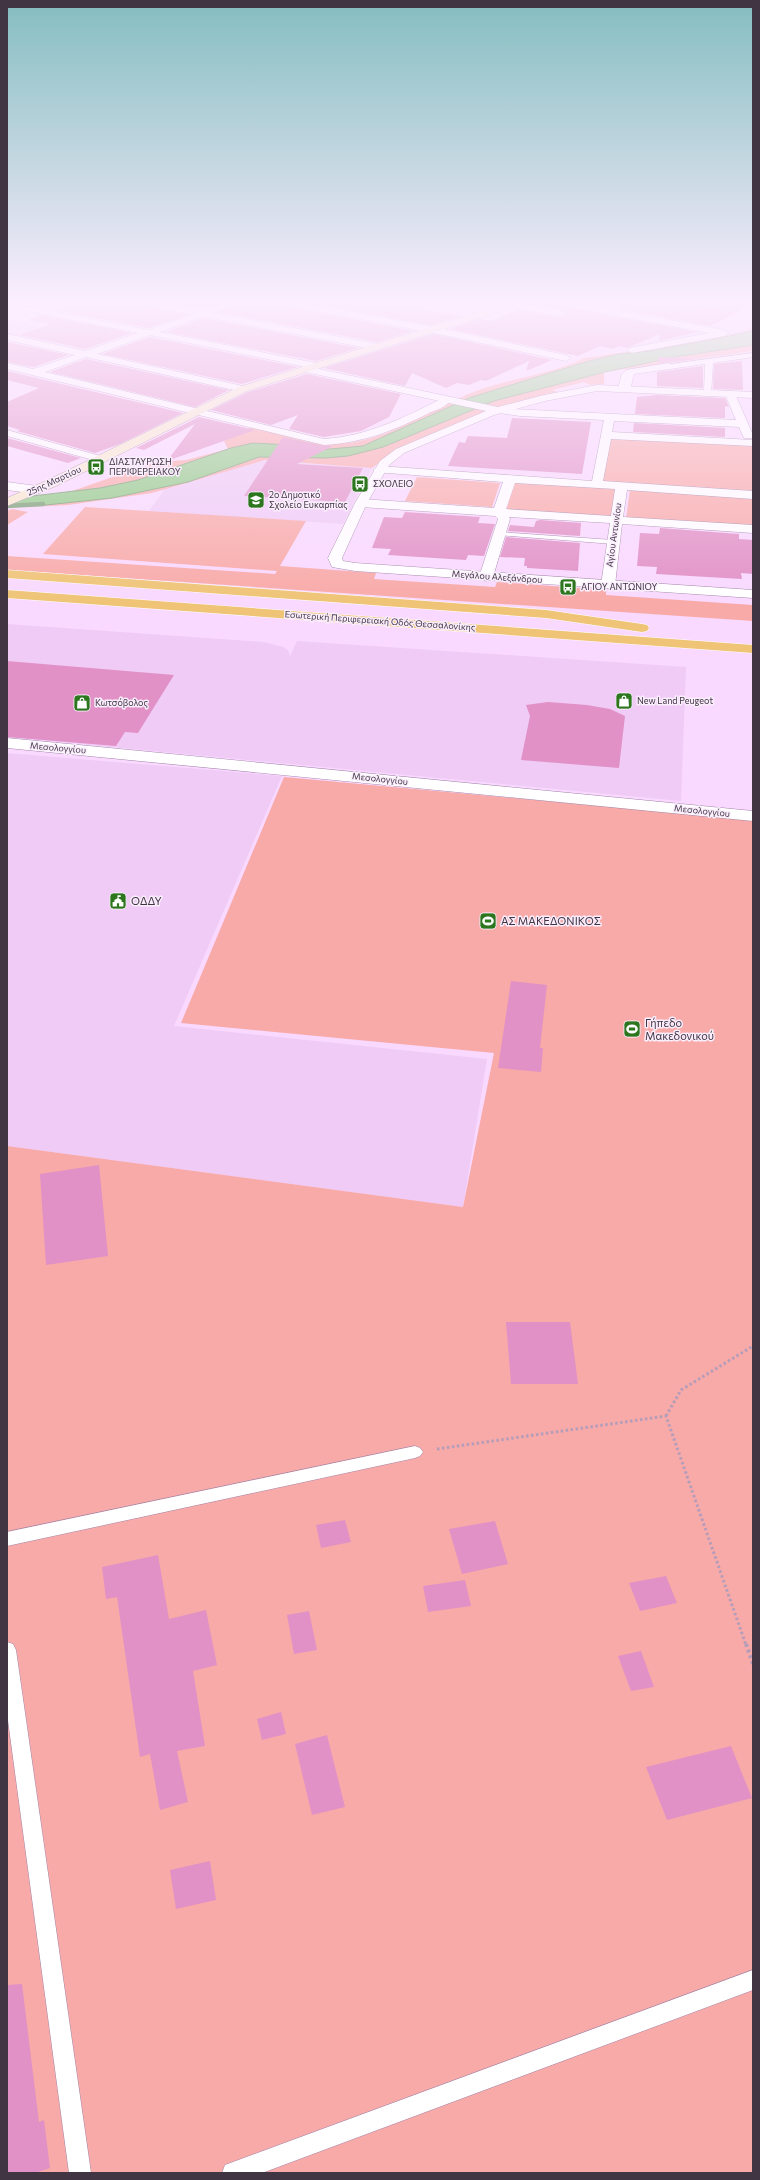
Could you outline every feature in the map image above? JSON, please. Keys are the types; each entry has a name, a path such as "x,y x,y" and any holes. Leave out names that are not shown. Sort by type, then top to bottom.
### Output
{"highway":[{"path":"7,574 160,584 546,614 665,632"},
{"name":"Εσωτερική Περιφερειακή Οδός Θεσσαλονίκης","path":"7,584 753,638"},
{"name":"Εσωτερική Περιφερειακή Οδός Θεσσαλονίκης","path":"7,594 753,650"},
{"path":"7,608 753,660"}],"main road":[{"name":"25ης Μαρτίου","path":"7,502 37,490 219,401"}],"street":[{"path":"154,401 324,442 360,439 372,436 447,401 496,410 610,418 743,424"},
{"path":"535,401 496,410 400,451 384,463 378,470 361,503 753,529"},
{"path":"607,435 752,445 733,401"},
{"path":"597,484 610,418"},
{"path":"7,433 100,459"},
{"path":"378,470 753,495"},
{"path":"499,512 510,479"},
{"path":"7,486 37,490"},
{"name":"Αγίου Αντωνίου","path":"608,585 621,486"},
{"name":"Μεγάλου Αλεξάνδρου","path":"361,503 335,555 337,564 355,568 753,594"},
{"path":"486,577 504,518 499,512"},
{"name":"Μεσολογγίου","path":"7,743 753,816"}],"lane":[{"path":"499,534 613,542"},
{"path":"7,1538 415,1452"},
{"path":"7,1650 80,2173"},
{"path":"233,2173 753,1980"}],"path":[{"path":"753,1346 681,1390 666,1416 753,1664"},
{"path":"415,1452 666,1416"}],"shaded area":[{"path":"454,401 523,401 494,408 395,451 372,468 265,460 152,493 68,505 26,507 156,462 186,460 228,449 224,441 252,427 315,443 344,444 365,440 403,426"},
{"path":"463,401 495,401 383,447 348,456 325,458 259,457 188,482 112,498 46,505 7,506 7,499 100,488 138,480 231,448 253,443 289,445 319,450 363,446"},
{"path":"607,435 752,443 753,495 597,484"},
{"name":"2ο Δημοτικό Σχολείο Ευκαρπίας","path":"265,460 372,468 343,524 149,511 165,489"},
{"path":"417,477 500,483 492,507 405,501"},
{"path":"515,481 616,488 611,518 506,511"},
{"path":"630,489 753,496 753,527 626,519"},
{"path":"85,507 306,521 280,566 376,573 374,579 495,587 497,582 606,590 606,595 753,605 753,621 7,570 7,556 275,574 277,571 43,554"},
{"path":"12,509 28,512 7,525 7,511"},
{"path":"7,624 264,642 283,647 288,650 290,656 297,641 686,667 681,801 7,737"},
{"name":"ΟΔΔΥ","path":"7,753 282,776 174,1026 487,1059 463,1207 7,1146"},
{"path":"284,777 753,820 753,2173 7,2173 7,1146 463,1207 494,1053 181,1023"}],"building":[{"path":"10,401 132,401 183,413 120,444 95,453 17,431 20,430 7,426 7,402"},
{"path":"169,401 208,401 195,407"},
{"path":"230,401 397,401 389,417 361,431 324,437 289,429 298,415 271,425 211,410"},
{"path":"637,401 726,401 729,407 725,406 725,418 635,414"},
{"path":"199,417 255,430 167,461 195,424 144,450 136,448"},
{"path":"512,418 591,422 582,474 448,466 459,442 465,443 468,436 507,438"},
{"path":"634,423 725,428 725,437 633,432"},
{"path":"283,437 324,446 333,446 297,464 363,468 345,502 244,496"},
{"path":"7,438 81,458 68,463 7,446"},
{"path":"405,512 480,517 478,523 495,524 484,556 468,555 466,560 388,555 391,549 372,548 384,517 402,518"},
{"path":"536,521 581,523 580,536 508,531 510,525 534,527"},
{"path":"660,528 739,534 739,539 753,540 753,574 741,573 742,579 656,574 657,567 637,566 640,533 659,534"},
{"path":"506,537 580,543 578,571 527,568 527,566 524,566 525,558 500,557"},
{"name":"Κωτσόβολος","path":"7,661 174,675 138,733 125,732 116,746 7,737"},
{"path":"548,702 587,705 610,709 625,716 619,768 521,760 530,716 526,705"},
{"path":"511,981 547,985 540,1048 543,1048 541,1072 498,1068"},
{"path":"99,1165 108,1256 46,1265 40,1174"},
{"path":"506,1322 570,1322 578,1384 511,1384"},
{"path":"345,1520 351,1542 321,1548 316,1525"},
{"path":"495,1521 508,1564 462,1574 449,1529"},
{"path":"158,1555 169,1619 206,1610 217,1665 193,1671 205,1746 177,1751 188,1802 160,1810 150,1754 140,1757 117,1597 106,1599 102,1567"},
{"path":"666,1576 677,1603 640,1611 629,1583"},
{"path":"465,1580 471,1606 428,1612 423,1586"},
{"path":"309,1611 317,1650 294,1654 287,1615"},
{"path":"641,1651 654,1687 631,1691 618,1656"},
{"path":"281,1712 286,1734 262,1740 257,1719"},
{"path":"327,1735 345,1807 312,1815 295,1744"},
{"path":"731,1746 752,1798 667,1820 646,1767"},
{"path":"210,1861 216,1900 176,1909 170,1870"},
{"path":"22,1984 39,2122 44,2120 50,2168 35,2173 7,2173 7,1985"}],"waterway":[{"path":"7,506 43,504"}],"place":[{"name":"ΔΙΑΣΤΑΥΡΩΣΗ ΠΕΡΙΦΕΡΕΙΑΚΟΥ","path":"96,467"},
{"name":"ΣΧΟΛΕΙΟ","path":"360,484"},
{"name":"2ο Δημοτικό Σχολείο Ευκαρπίας","path":"256,500"},
{"name":"ΑΓΙΟΥ ΑΝΤΩΝΙΟΥ","path":"568,587"},
{"name":"New Land Peugeot","path":"624,701"},
{"name":"Κωτσόβολος","path":"82,703"},
{"name":"ΟΔΔΥ","path":"118,901"},
{"name":"ΑΣ ΜΑΚΕΔΟΝΙΚΟΣ","path":"488,921"},
{"name":"Γήπεδο Μακεδονικού","path":"632,1029"}]}
